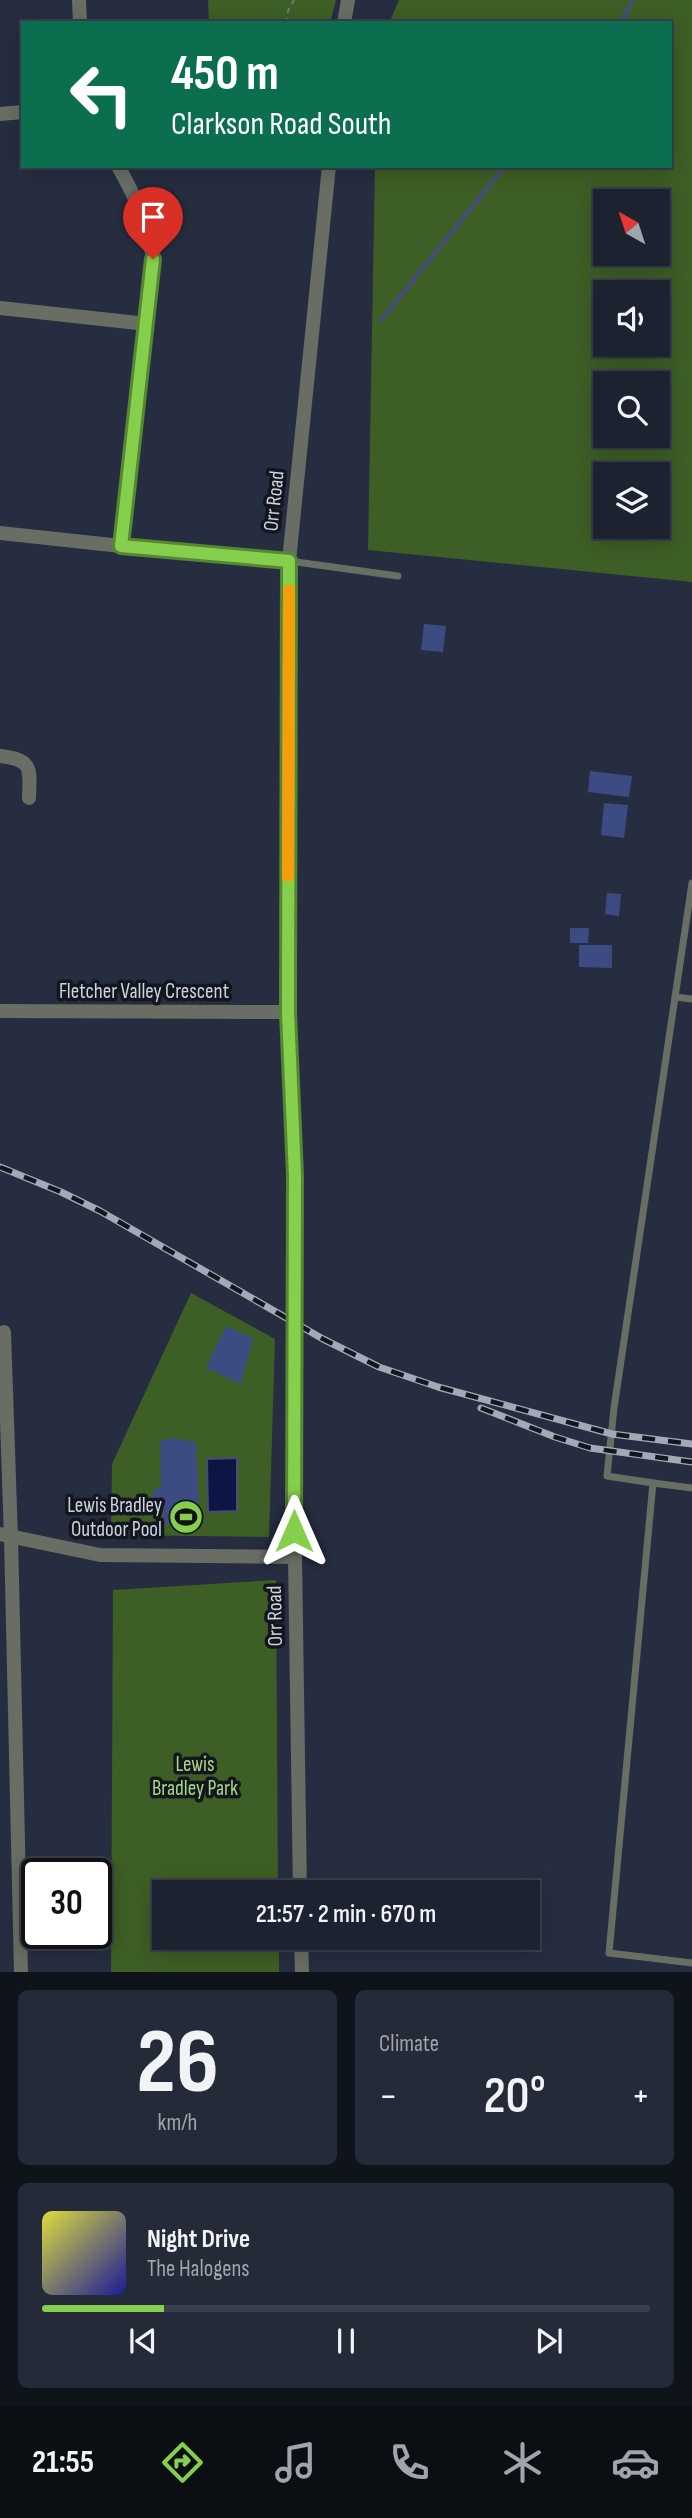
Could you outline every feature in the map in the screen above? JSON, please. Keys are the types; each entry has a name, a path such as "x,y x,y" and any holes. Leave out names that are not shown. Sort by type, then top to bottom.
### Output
{"street":[{"path":"79,0 80,21"},
{"path":"344,21 348,0"},
{"path":"0,114 21,112"},
{"path":"119,168 138,201 149,233 153,259 121,546"},
{"name":"Orr Road","path":"300,1880 295,1558 295,1176 288,1013 289,561 329,168"},
{"path":"0,308 147,324"},
{"path":"0,533 289,561"},
{"path":"0,756 18,758 27,765 30,776 29,798"},
{"name":"Fletcher Valley Crescent","path":"0,1011 288,1013"},
{"path":"4,1332 6,1536 21,1972"},
{"path":"6,1536 100,1555 295,1558"},
{"path":"301,1950 302,1972"}],"lane":[{"path":"289,561 398,576"},
{"path":"692,883 616,1395 607,1476 692,1488"},
{"path":"675,997 692,999"},
{"path":"653,1483 609,1954 692,1964"}],"path":[{"path":"287,21 288,11 294,0"}],"green space":[{"path":"208,0 336,0 331,21 209,21"},
{"path":"399,0 692,0 692,582 368,550 375,168 672,168 672,21 390,21"},
{"path":"191,1293 275,1339 269,1537 111,1535 112,1464"},
{"name":"Lewis Bradley Park","path":"276,1580 278,1880 152,1880 152,1950 279,1950 279,1972 111,1972 113,1590"}],"shaded area":[{"path":"237,1458 237,1511 208,1512 207,1459"}],"building":[{"path":"424,624 446,626 443,652 421,650"},
{"path":"590,771 632,776 629,797 588,792"},
{"path":"604,803 628,805 624,838 601,835"},
{"path":"607,893 621,894 619,916 605,914"},
{"path":"570,928 589,928 588,943 570,943"},
{"path":"579,945 612,945 612,968 579,967"},
{"path":"226,1326 253,1338 241,1384 206,1368"},
{"path":"171,1438 196,1442 200,1526 163,1524 163,1507 152,1505 153,1490 161,1487 160,1441"}],"waterway":[{"path":"622,21 633,0"},
{"path":"381,320 503,168"}],"railway":[{"path":"0,1167 100,1211 323,1339 379,1367 438,1387 612,1434 692,1444"},
{"path":"481,1408 590,1448 692,1462"}],"slow traffic":[{"path":"288,876 289,590"}],"place":[{"name":"Lewis Bradley Outdoor Pool","path":"186,1517"}],"route":[{"path":"153,259 121,546 289,561 288,1013 295,1176 294,1531"}]}
